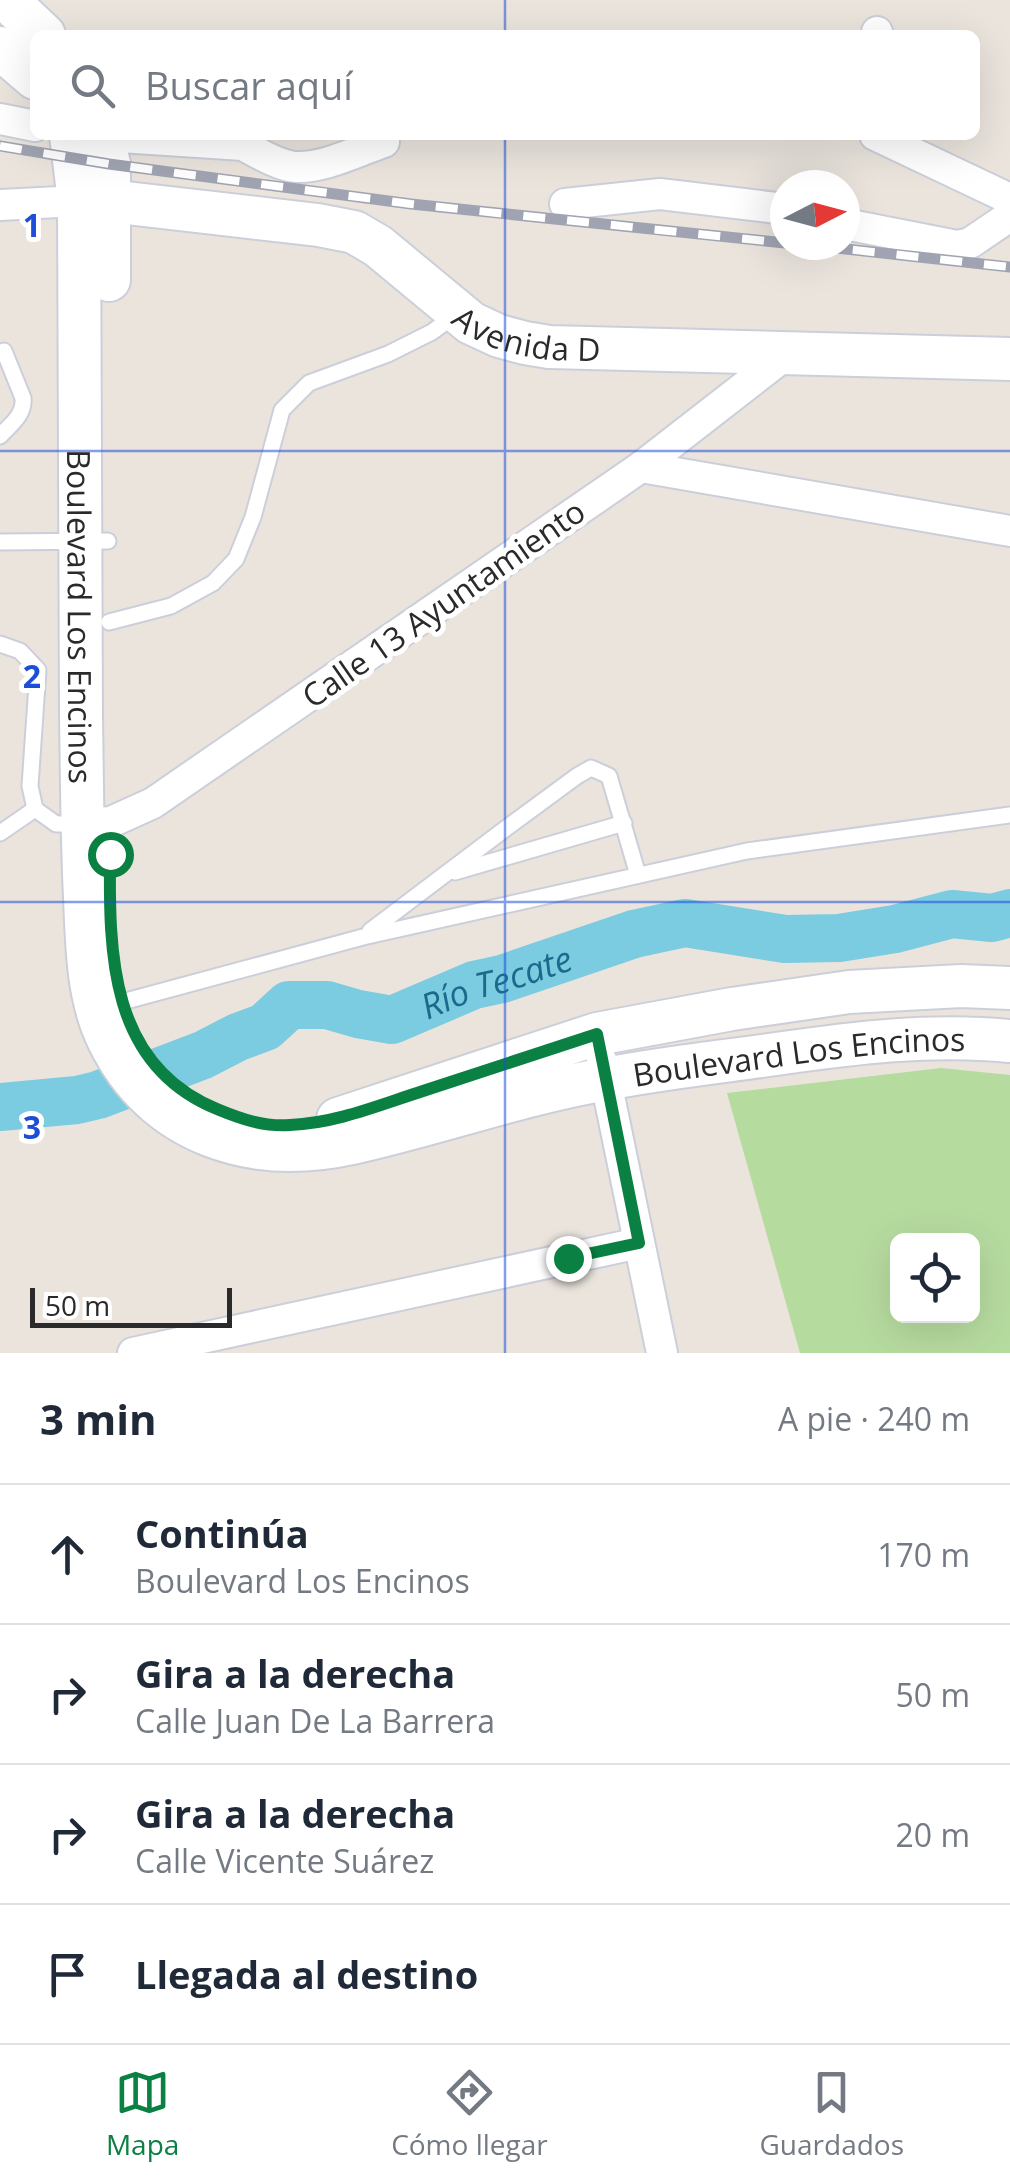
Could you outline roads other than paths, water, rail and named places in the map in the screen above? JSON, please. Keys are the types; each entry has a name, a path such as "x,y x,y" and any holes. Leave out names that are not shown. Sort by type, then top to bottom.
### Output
{"main road":[{"path":"7,0 39,30"},
{"path":"0,48 30,74"},
{"name":"Boulevard Los Encinos","path":"73,140 94,201 96,823"},
{"name":"Boulevard Los Encinos","path":"94,201 109,164 103,140"},
{"name":"Avenida D","path":"94,201 354,232 378,246 471,323 525,344 1010,359"},
{"name":"Boulevard Los Encinos","path":"94,541 109,622 87,935 90,973 113,1017 120,1062 168,1112 289,1126 338,1119 597,1034 849,992 961,986 1010,988"},
{"name":"Boulevard Los Encinos","path":"207,1119 235,1143 266,1150 304,1151 352,1143 605,1079 848,1044 942,1039 1010,1041"}],"street":[{"path":"0,118 30,125"},
{"path":"165,140 243,145 294,167 323,163 384,142"},
{"path":"886,140 1010,199"},
{"path":"565,204 660,194 770,208"},
{"path":"0,205 94,201"},
{"path":"860,227 957,246 970,244 1010,216"},
{"name":"Calle 13 Ayuntamiento","path":"96,823 153,803 641,468 789,352"},
{"path":"641,468 1010,530"},
{"path":"597,1034 662,1353"},
{"path":"134,1353 639,1243"}],"lane":[{"path":"109,622 172,606 213,583 236,559 253,517 282,410 309,383 388,354 432,332 458,312"},
{"path":"0,436 24,406 4,351"},
{"path":"0,542 94,541"},
{"path":"0,644 20,651 38,670 30,786 35,809 56,824 96,823"},
{"path":"363,937 590,768 610,776 638,875"},
{"path":"0,834 35,809"},
{"path":"113,1017 363,937 638,875 747,851 1010,815"},
{"path":"443,876 624,823"}],"waterway":[{"name":"Río Tecate","path":"0,1107 98,1095 265,1027 289,1005 327,1005 392,1020 474,985 634,934 685,923 785,939 839,938 952,914 992,918 1010,913"}],"railway":[{"path":"0,146 411,204 770,241"},
{"path":"860,251 1010,267"}]}
